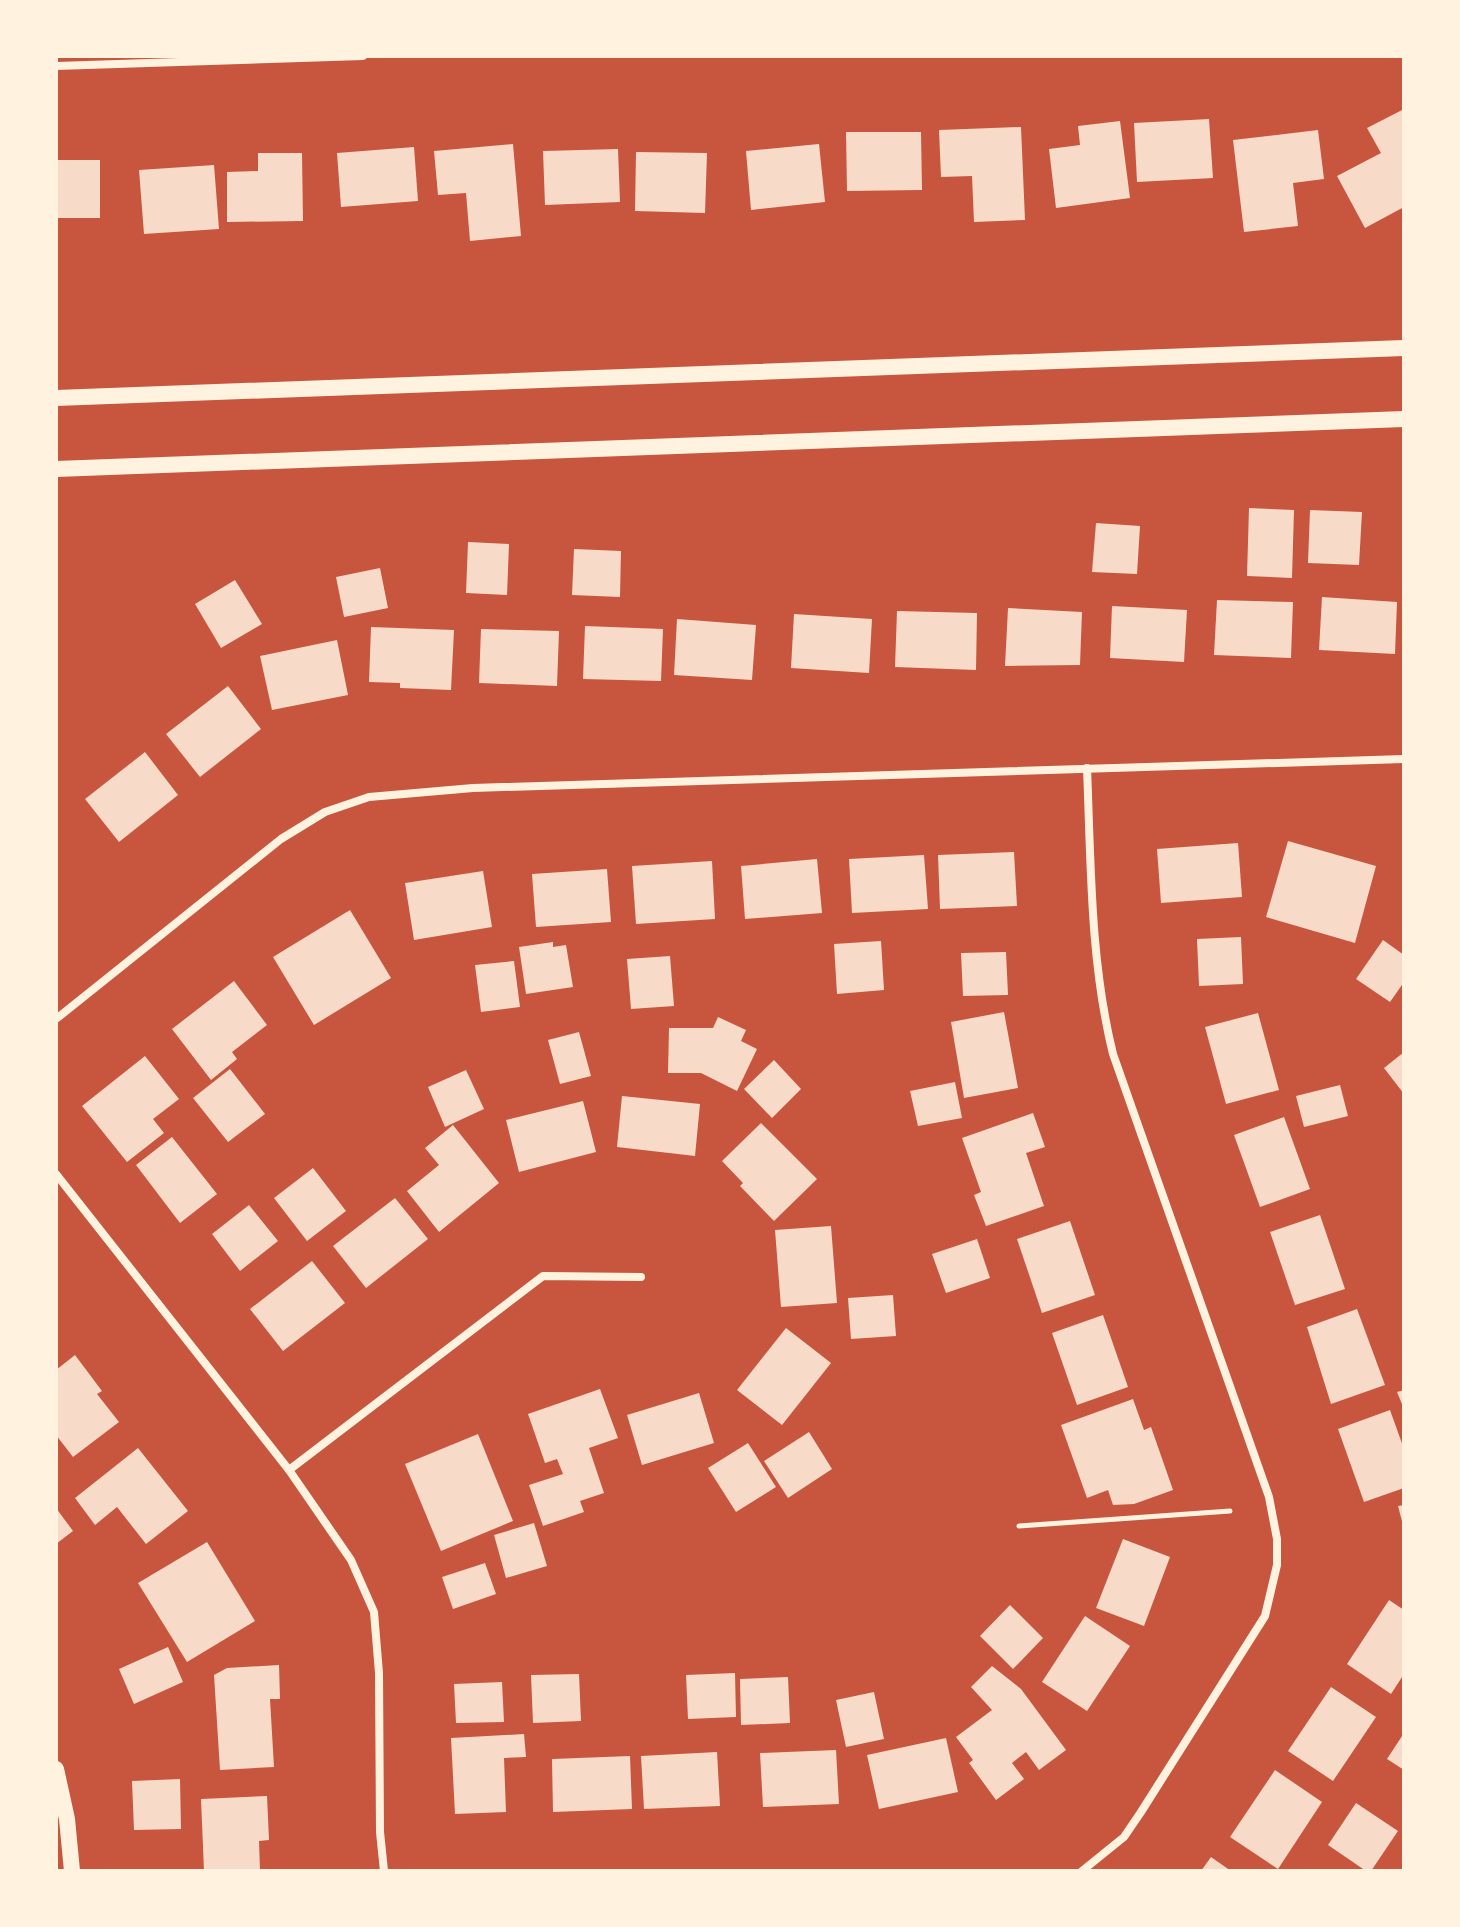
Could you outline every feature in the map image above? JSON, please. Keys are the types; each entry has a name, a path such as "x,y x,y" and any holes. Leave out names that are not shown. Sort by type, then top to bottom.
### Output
{"main road":[{"path":"56,398 1404,348"},
{"path":"56,469 1404,419"},
{"path":"56,1769 67,1819 72,1871"}],"street":[{"path":"56,66 363,56"},
{"path":"56,1019 281,839 325,812 369,797 473,788 1404,759"},
{"path":"1082,1871 1124,1837 1141,1812 1265,1616 1277,1565 1277,1539 1269,1497 1113,1054 1097,975 1087,768"},
{"path":"56,1174 289,1470 351,1560 374,1612 379,1673 380,1832 384,1871"},
{"path":"289,1470 543,1276 641,1277"}],"path":[{"path":"1019,1526 1230,1511"}],"building":[{"path":"1404,109 1404,207 1365,228 1337,176 1381,153 1367,128"},
{"path":"1209,119 1213,178 1137,182 1134,123"},
{"path":"1120,121 1130,198 1056,208 1049,149 1080,145 1078,126"},
{"path":"1021,127 1025,220 974,222 972,176 941,177 939,130"},
{"path":"1318,130 1324,179 1293,183 1298,226 1244,232 1233,140"},
{"path":"846,132 921,132 922,190 847,191"},
{"path":"513,144 521,236 470,241 466,193 438,195 434,151"},
{"path":"819,144 825,202 751,210 746,151"},
{"path":"414,147 418,201 341,207 337,153"},
{"path":"618,149 620,202 545,205 543,151"},
{"path":"636,152 707,153 705,213 635,211"},
{"path":"258,153 302,153 303,221 227,222 227,172 258,171"},
{"path":"56,160 100,160 100,218 56,218"},
{"path":"214,165 219,229 144,234 139,170"},
{"path":"1249,508 1294,510 1292,578 1247,576"},
{"path":"1310,510 1362,512 1359,565 1308,563"},
{"path":"1096,523 1140,526 1137,574 1092,572"},
{"path":"468,542 509,544 507,595 466,593"},
{"path":"574,549 621,551 620,597 572,595"},
{"path":"380,568 388,608 344,617 336,577"},
{"path":"235,580 262,624 221,648 195,604"},
{"path":"1322,597 1397,602 1395,654 1319,650"},
{"path":"1217,600 1293,602 1291,658 1214,655"},
{"path":"1112,606 1187,610 1184,662 1110,658"},
{"path":"1008,608 1082,612 1080,665 1005,666"},
{"path":"897,611 977,613 976,670 895,667"},
{"path":"794,614 872,619 869,673 791,668"},
{"path":"677,619 756,625 752,680 674,675"},
{"path":"585,626 663,629 661,681 583,679"},
{"path":"371,627 454,630 451,690 400,688 400,683 369,682"},
{"path":"481,629 559,631 557,686 479,683"},
{"path":"337,640 348,695 272,710 260,656"},
{"path":"228,686 261,729 200,777 166,734"},
{"path":"145,752 178,795 119,842 85,799"},
{"path":"1288,841 1376,866 1355,943 1266,917"},
{"path":"1238,843 1242,897 1161,903 1157,849"},
{"path":"1014,852 1017,906 940,909 938,855"},
{"path":"924,855 928,909 852,913 849,859"},
{"path":"817,859 822,913 745,919 741,866"},
{"path":"712,861 715,919 636,924 632,866"},
{"path":"607,869 611,922 536,927 532,874"},
{"path":"483,871 492,927 414,940 405,883"},
{"path":"350,910 391,978 314,1025 273,957"},
{"path":"1241,937 1243,984 1199,986 1197,939"},
{"path":"1383,940 1404,955 1404,982 1390,1002 1356,979"},
{"path":"881,941 884,990 837,994 834,944"},
{"path":"553,942 553,947 566,945 573,987 526,994 519,947"},
{"path":"1006,952 1008,995 963,996 961,953"},
{"path":"670,956 674,1006 631,1009 627,959"},
{"path":"514,961 520,1007 481,1012 475,965"},
{"path":"234,981 267,1025 232,1052 237,1059 211,1080 172,1029"},
{"path":"1004,1012 1018,1088 964,1098 951,1022"},
{"path":"1258,1013 1279,1090 1226,1104 1205,1027"},
{"path":"718,1017 746,1030 741,1041 757,1049 737,1091 701,1073 668,1073 669,1028 713,1028"},
{"path":"579,1032 591,1076 560,1084 548,1040"},
{"path":"1404,1052 1404,1094 1384,1068"},
{"path":"145,1056 179,1099 153,1119 164,1133 127,1162 82,1106"},
{"path":"774,1060 801,1089 772,1118 744,1089"},
{"path":"230,1069 265,1114 228,1142 193,1098"},
{"path":"466,1070 484,1109 445,1127 428,1087"},
{"path":"955,1082 962,1118 918,1126 910,1091"},
{"path":"1340,1085 1348,1116 1304,1127 1296,1096"},
{"path":"622,1096 700,1104 695,1156 617,1147"},
{"path":"583,1101 596,1152 519,1172 506,1120"},
{"path":"1033,1113 1045,1147 1026,1153 1044,1206 986,1226 974,1195 981,1192 962,1138"},
{"path":"1284,1117 1310,1189 1260,1207 1234,1135"},
{"path":"761,1123 817,1179 774,1221 740,1186 743,1183 722,1161"},
{"path":"453,1125 499,1183 439,1232 407,1191 439,1165 425,1148"},
{"path":"172,1137 217,1194 180,1223 136,1165"},
{"path":"313,1168 346,1211 307,1241 274,1198"},
{"path":"395,1198 428,1239 366,1288 333,1246"},
{"path":"249,1205 278,1241 240,1271 212,1234"},
{"path":"1320,1215 1345,1289 1295,1305 1270,1232"},
{"path":"1070,1221 1095,1295 1042,1313 1017,1239"},
{"path":"831,1226 837,1303 781,1307 775,1230"},
{"path":"977,1239 990,1278 946,1293 932,1254"},
{"path":"312,1261 345,1303 283,1351 250,1309"},
{"path":"893,1295 896,1336 851,1339 848,1298"},
{"path":"1357,1309 1385,1385 1331,1404 1307,1327"},
{"path":"1103,1315 1128,1387 1077,1405 1052,1333"},
{"path":"786,1328 831,1363 782,1425 737,1390"},
{"path":"75,1355 102,1391 97,1394 119,1422 73,1457 56,1435 56,1370"},
{"path":"600,1389 618,1438 589,1448 604,1493 580,1501 584,1512 543,1526 529,1485 563,1474 557,1459 545,1463 528,1414"},
{"path":"1404,1390 1404,1409 1397,1392"},
{"path":"699,1393 714,1443 642,1465 627,1415"},
{"path":"1133,1399 1144,1430 1151,1427 1173,1490 1134,1504 1113,1505 1108,1490 1087,1498 1061,1425"},
{"path":"1390,1410 1404,1449 1404,1488 1364,1502 1338,1429"},
{"path":"809,1432 832,1469 788,1498 764,1461"},
{"path":"478,1434 513,1521 441,1551 405,1464"},
{"path":"748,1443 776,1487 736,1512 708,1468"},
{"path":"138,1448 188,1511 146,1544 117,1507 95,1525 75,1498"},
{"path":"1404,1505 1404,1525 1403,1525 1398,1506"},
{"path":"56,1508 73,1531 56,1544"},
{"path":"534,1523 547,1566 506,1578 494,1535"},
{"path":"1123,1539 1170,1557 1144,1626 1096,1608"},
{"path":"207,1542 255,1621 187,1662 138,1583"},
{"path":"485,1563 496,1594 453,1609 442,1577"},
{"path":"1389,1600 1404,1610 1404,1674 1391,1694 1347,1664"},
{"path":"1010,1605 1043,1638 1013,1669 980,1636"},
{"path":"1085,1616 1130,1646 1087,1711 1042,1682"},
{"path":"168,1647 183,1682 134,1704 119,1669"},
{"path":"279,1665 280,1699 270,1699 274,1767 220,1770 214,1675 227,1668"},
{"path":"992,1666 1021,1689 1066,1750 1039,1770 1026,1752 1012,1763 1024,1779 996,1800 969,1763 973,1760 956,1737 992,1710 971,1687"},
{"path":"735,1673 736,1717 688,1719 686,1675"},
{"path":"579,1674 581,1721 533,1723 531,1675"},
{"path":"788,1677 790,1723 741,1725 740,1679"},
{"path":"502,1682 504,1722 456,1723 454,1684"},
{"path":"1331,1687 1376,1717 1333,1781 1288,1751"},
{"path":"874,1692 884,1739 846,1747 836,1700"},
{"path":"1404,1733 1404,1770 1387,1759"},
{"path":"524,1734 526,1757 504,1758 506,1812 455,1814 451,1738"},
{"path":"946,1738 958,1792 879,1809 867,1755"},
{"path":"836,1750 839,1804 763,1807 760,1753"},
{"path":"717,1752 720,1806 644,1809 641,1756"},
{"path":"630,1756 632,1809 553,1812 552,1759"},
{"path":"1275,1770 1322,1802 1278,1869 1230,1837"},
{"path":"180,1779 181,1829 134,1830 132,1781"},
{"path":"267,1796 269,1840 259,1841 260,1871 204,1871 201,1799"},
{"path":"1356,1803 1398,1831 1371,1871 1366,1871 1328,1845"},
{"path":"1211,1857 1231,1871 1201,1871"}]}
